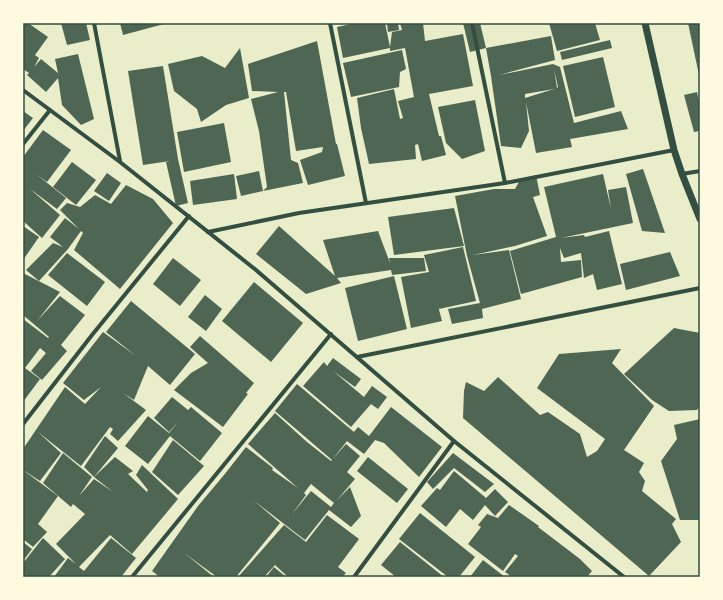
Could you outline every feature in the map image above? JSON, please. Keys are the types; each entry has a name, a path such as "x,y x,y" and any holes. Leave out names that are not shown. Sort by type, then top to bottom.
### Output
{"street":[{"path":"94,23 120,162"},
{"path":"330,23 366,203"},
{"path":"472,23 505,183"},
{"path":"645,23 674,150 700,219"},
{"path":"23,90 120,162 256,270 454,441 624,577"},
{"path":"23,144 50,110"},
{"path":"208,232 299,213 505,183 674,150"},
{"path":"682,174 700,170"},
{"path":"23,424 92,335 189,216"},
{"path":"357,357 700,288"},
{"path":"132,577 331,334"},
{"path":"354,577 454,441"}],"building":[{"path":"23,23 28,23 48,37 35,55 39,58 34,67 41,59 58,73 55,59 78,54 94,119 81,125 62,105 58,78 46,92 27,75 29,73 23,69"},
{"path":"61,23 86,23 90,40 67,45"},
{"path":"120,23 164,23 164,24 123,35"},
{"path":"356,23 385,23 390,47 392,32 402,30 400,23 423,23 425,41 463,34 473,86 429,94 439,136 441,136 446,155 422,161 418,144 415,145 416,159 369,164 361,128 357,98 394,89 400,119 403,118 398,101 414,97 405,48 390,51 390,48 343,58 337,27"},
{"path":"387,23 398,23 399,30 388,32"},
{"path":"463,23 480,23 486,48 470,52"},
{"path":"549,23 595,23 600,40 557,51"},
{"path":"688,23 700,23 700,75 699,75"},
{"path":"551,36 555,60 499,75 553,64 560,67 574,123 621,111 628,129 570,139 572,147 536,153 526,102 529,131 521,148 501,146 486,48","holes":["554,69 558,87 557,88","554,89 525,98 525,94"]},
{"path":"610,40 612,48 562,60 560,52"},
{"path":"317,41 336,144 345,176 308,185 300,160 322,152 323,147 296,151 286,92 284,92 291,160 298,163 303,183 263,191 267,187 259,131 251,99 278,92 252,91 248,64"},
{"path":"240,48 249,98 226,105 201,122 197,109 174,91 168,64 202,56 225,68"},
{"path":"402,50 406,69 400,72 399,87 351,97 343,63"},
{"path":"603,57 615,107 575,117 563,66"},
{"path":"163,66 178,159 188,203 176,206 166,162 170,161 143,165 128,71"},
{"path":"697,92 700,105 700,131 694,132 684,95"},
{"path":"475,100 485,151 462,159 446,143 438,107"},
{"path":"23,111 33,118 23,131"},
{"path":"224,123 231,162 184,172 177,132"},
{"path":"43,130 71,150 47,182 36,174 66,198 57,209 30,189 60,215 42,238 23,221 23,157"},
{"path":"72,162 96,180 76,205 53,187"},
{"path":"643,169 665,233 642,231 626,174"},
{"path":"259,171 263,191 241,196 236,176"},
{"path":"107,173 121,183 109,201 94,191"},
{"path":"234,174 237,199 193,205 190,181"},
{"path":"603,174 611,209 608,190 626,187 633,223 561,238 584,235 585,237 609,231 622,284 597,290 593,274 584,278 581,253 564,258 560,248 561,262 581,260 582,277 521,294 510,251 556,237 544,187"},
{"path":"536,175 540,195 533,197 547,236 515,246 473,255 509,250 521,299 482,309 483,318 452,324 448,309 480,303 467,256 455,196 494,189 515,189 520,180"},
{"path":"126,185 153,199 173,223 120,289 74,250 83,233 81,231 68,249 39,281 26,270 53,243 63,247 50,237 65,218 79,229 60,210 67,203 80,207 95,195 111,204"},
{"path":"454,208 464,246 394,255 388,217"},
{"path":"23,226 39,237 23,260"},
{"path":"279,226 335,276 323,240 378,231 390,263 389,258 424,258 426,271 392,275 391,270 337,278 341,283 306,294 256,254"},
{"path":"463,247 476,301 439,309 437,302 442,321 411,328 401,277 429,272 424,255"},
{"path":"670,252 680,276 626,290 620,264"},
{"path":"67,253 105,282 87,306 48,275"},
{"path":"173,258 201,280 180,306 153,284"},
{"path":"23,273 60,292 37,321 60,296 85,315 61,345 67,351 42,380 31,371 46,353 40,348 25,368 40,379 23,402 23,319 48,338 49,337 23,315"},
{"path":"394,276 407,329 358,341 345,288"},
{"path":"254,282 303,323 271,362 222,321"},
{"path":"205,295 222,309 206,331 188,317"},
{"path":"131,301 195,354 170,385 148,366 134,400 123,393 146,410 118,441 110,434 113,429 110,427 81,466 38,432 61,453 40,481 23,470 23,449 65,387 85,404 101,387 84,400 63,383 103,332 136,356 106,332"},
{"path":"674,328 700,333 700,405 697,410 669,411 652,400 624,374"},
{"path":"200,336 254,383 246,393 248,394 223,427 174,390 191,373 208,363 190,347"},
{"path":"621,349 612,363 654,406 624,450 644,463 639,472 645,481 642,491 676,519 672,524 681,542 649,576 463,418 464,391 466,382 484,391 498,377 540,415 548,412 580,434 587,457 597,451 605,439 537,388 559,354"},
{"path":"333,358 361,379 355,387 333,371 364,397 372,386 387,397 378,409 371,404 351,427 303,386 324,362 327,366"},
{"path":"297,384 354,432 358,427 369,436 391,407 442,447 419,477 384,443 375,440 364,454 347,441 332,460 275,411"},
{"path":"172,397 188,410 191,407 222,433 200,461 170,436 148,464 125,446 148,416 169,433 178,422 169,432 154,418"},
{"path":"275,413 331,461 346,444 360,456 347,472 355,479 337,500 350,487 361,516 351,527 329,510 305,540 253,500 280,523 236,577 217,577 184,553 214,577 160,577 152,571 198,506 246,447 273,468 272,470 298,488 248,444","holes":["311,484 334,503 331,507 311,491 292,514 306,495 304,493"]},
{"path":"700,419 700,520 680,520 661,461 677,439 674,425"},
{"path":"105,436 118,448 94,477 84,467"},
{"path":"173,440 204,466 178,495 152,472"},
{"path":"63,453 92,477 79,496 94,479 113,492 94,477 115,457 133,471 128,474 147,492 148,490 136,475 142,465 178,499 132,554 110,535 79,567 84,571 111,538 136,558 121,577 54,577 68,558 76,564 56,544 85,514 73,504 71,507 43,483"},
{"path":"453,453 494,484 485,492 454,468 433,489 427,482"},
{"path":"368,457 408,489 397,503 357,471"},
{"path":"23,470 58,496 38,524 47,532 33,547 23,539"},
{"path":"454,471 486,498 495,489 508,502 495,516 485,505 473,520 460,509 446,527 421,506 437,488 440,490"},
{"path":"509,505 539,526 538,527 580,559 592,571 587,577 512,577 505,572 518,556 515,554 503,571 468,544 481,527 478,525 487,514 498,518"},
{"path":"420,513 475,557 459,577 448,577 399,539"},
{"path":"327,515 359,539 338,567 346,573 342,577 288,577 275,565 264,577 238,577 284,525 306,542"},
{"path":"43,538 65,559 49,577 23,577 23,563"},
{"path":"23,542 32,549 23,561"},
{"path":"400,542 444,577 396,577 381,565"},
{"path":"483,560 505,577 470,577"},
{"path":"274,567 286,577 266,577"}]}
